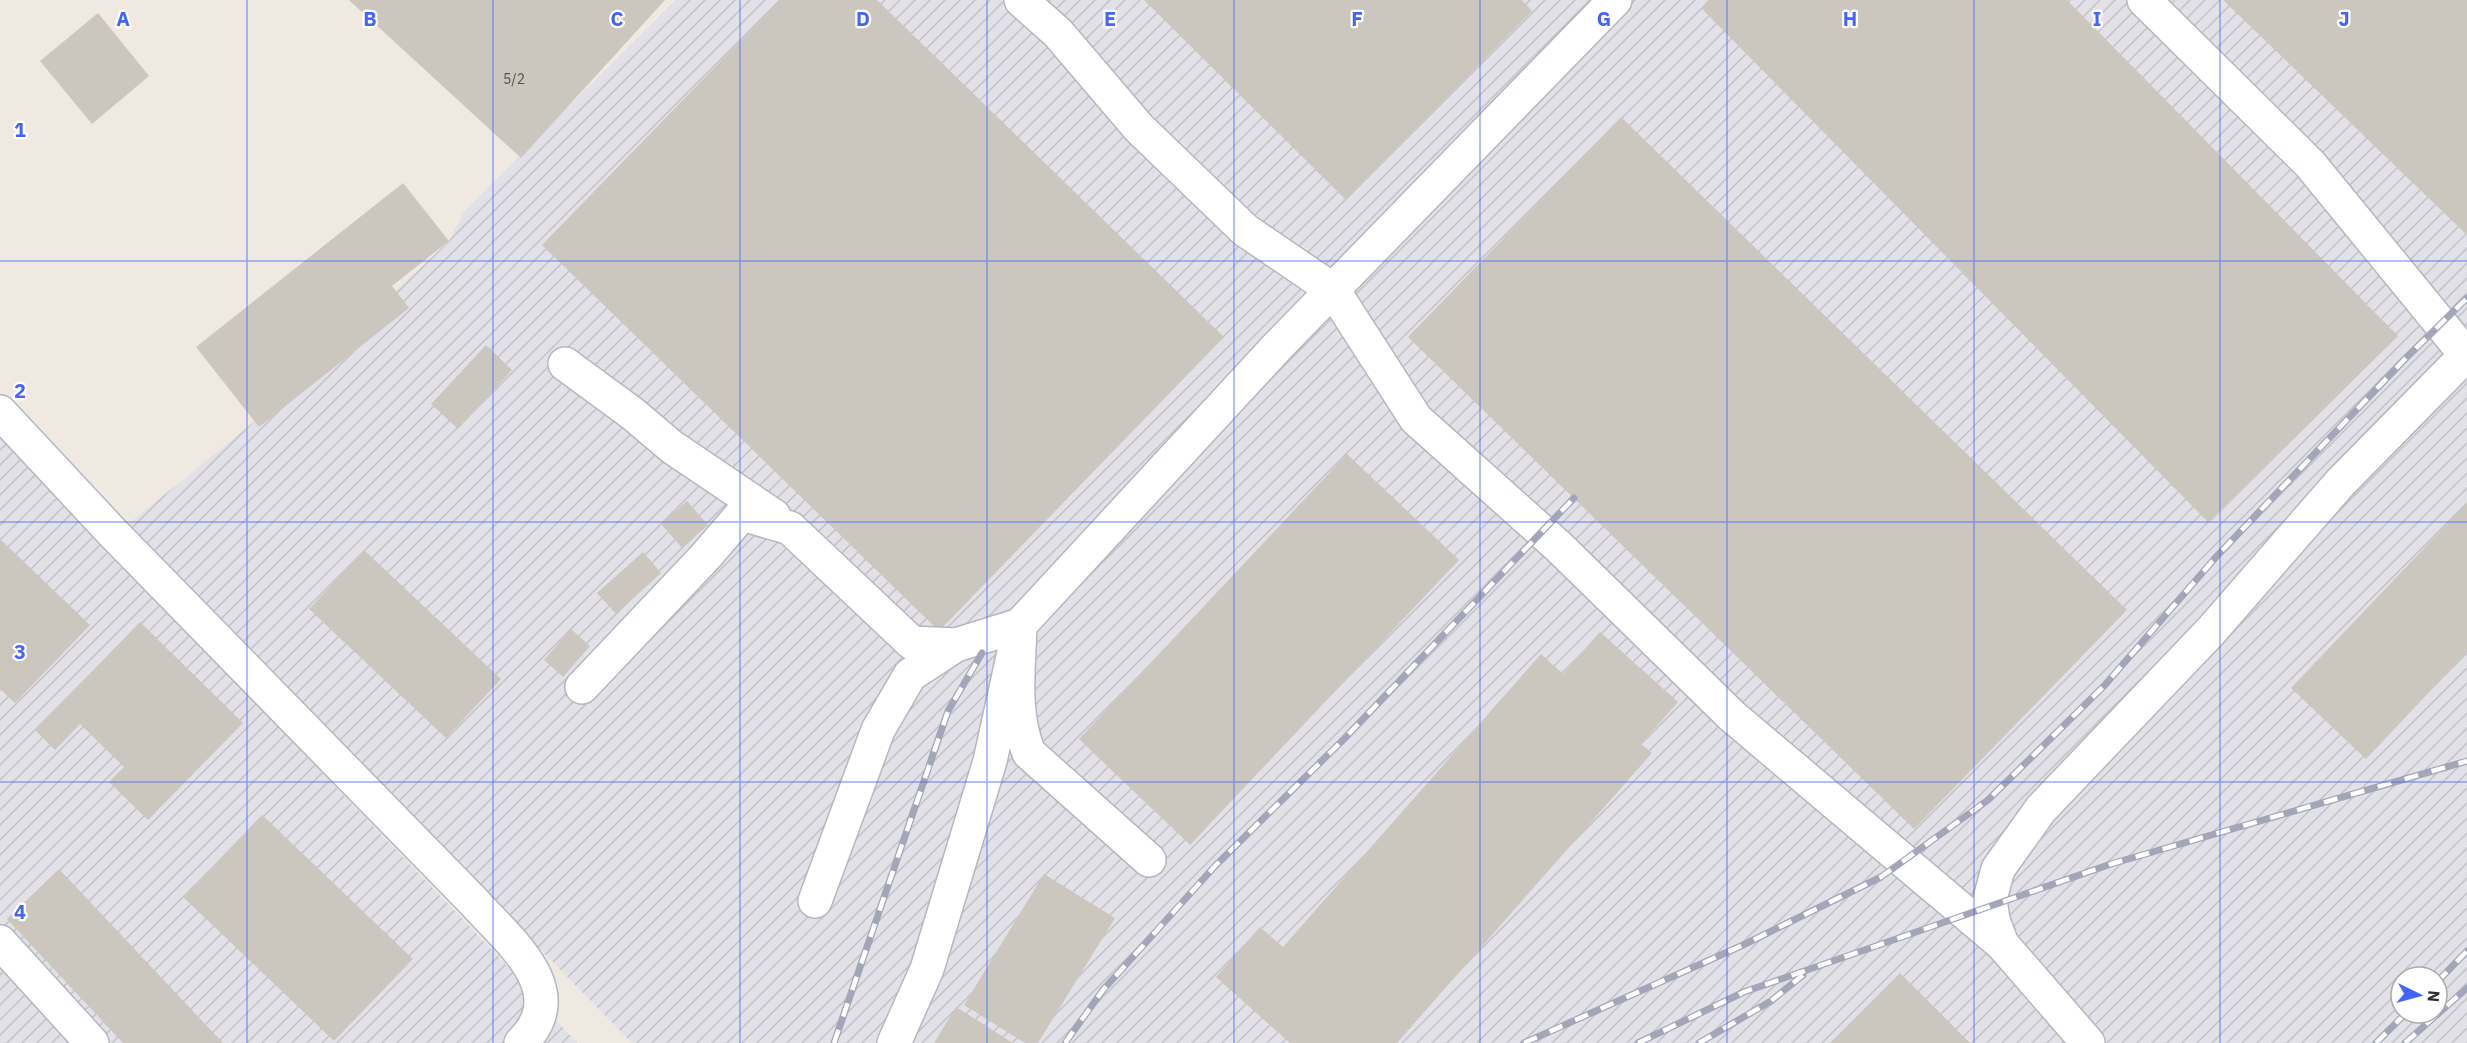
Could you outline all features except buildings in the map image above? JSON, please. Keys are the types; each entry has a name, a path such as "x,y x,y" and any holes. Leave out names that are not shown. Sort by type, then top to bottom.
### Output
{"lane":[{"path":"1021,0 1058,33 1139,128 1245,230 1333,290 1416,419 1558,546 1732,716 2002,944 2088,1043"},
{"path":"814,901 878,730 910,675 956,645 1020,625 1333,290 1615,0"},
{"path":"2002,944 1993,920 1990,899 1998,869 2042,809 2211,632 2340,483 2467,355 2310,164 2144,0"},
{"path":"565,364 633,414 672,447 790,528 912,642 956,645"},
{"path":"0,412 112,532 515,947 534,972 542,1001 541,1014 532,1032 521,1043"},
{"path":"582,687 705,557 742,514 790,528"},
{"path":"1020,625 1018,708 1021,732 1029,753 1149,860"},
{"path":"894,1043 927,969 990,761 1020,625"},
{"path":"0,942 92,1043"}],"shaded area":[{"path":"676,0 2467,0 2467,1043 632,1043 126,526 255,421 449,241 464,212"},
{"path":"0,437 496,954 577,1043 0,1043"}],"railway":[{"path":"1524,1043 1741,946 1881,877 1988,800 2104,686 2216,557 2404,360 2467,298"},
{"path":"1065,1043 1103,990 1215,866 1344,739 1574,498"},
{"path":"834,1043 948,711 982,653"},
{"path":"1638,1043 1744,992 2111,864 2467,761"},
{"path":"2449,970 2467,951"},
{"path":"1699,1043 1771,1001 1803,975"},
{"path":"2405,1043 2467,988"},
{"path":"2376,1043 2394,1025"}]}
